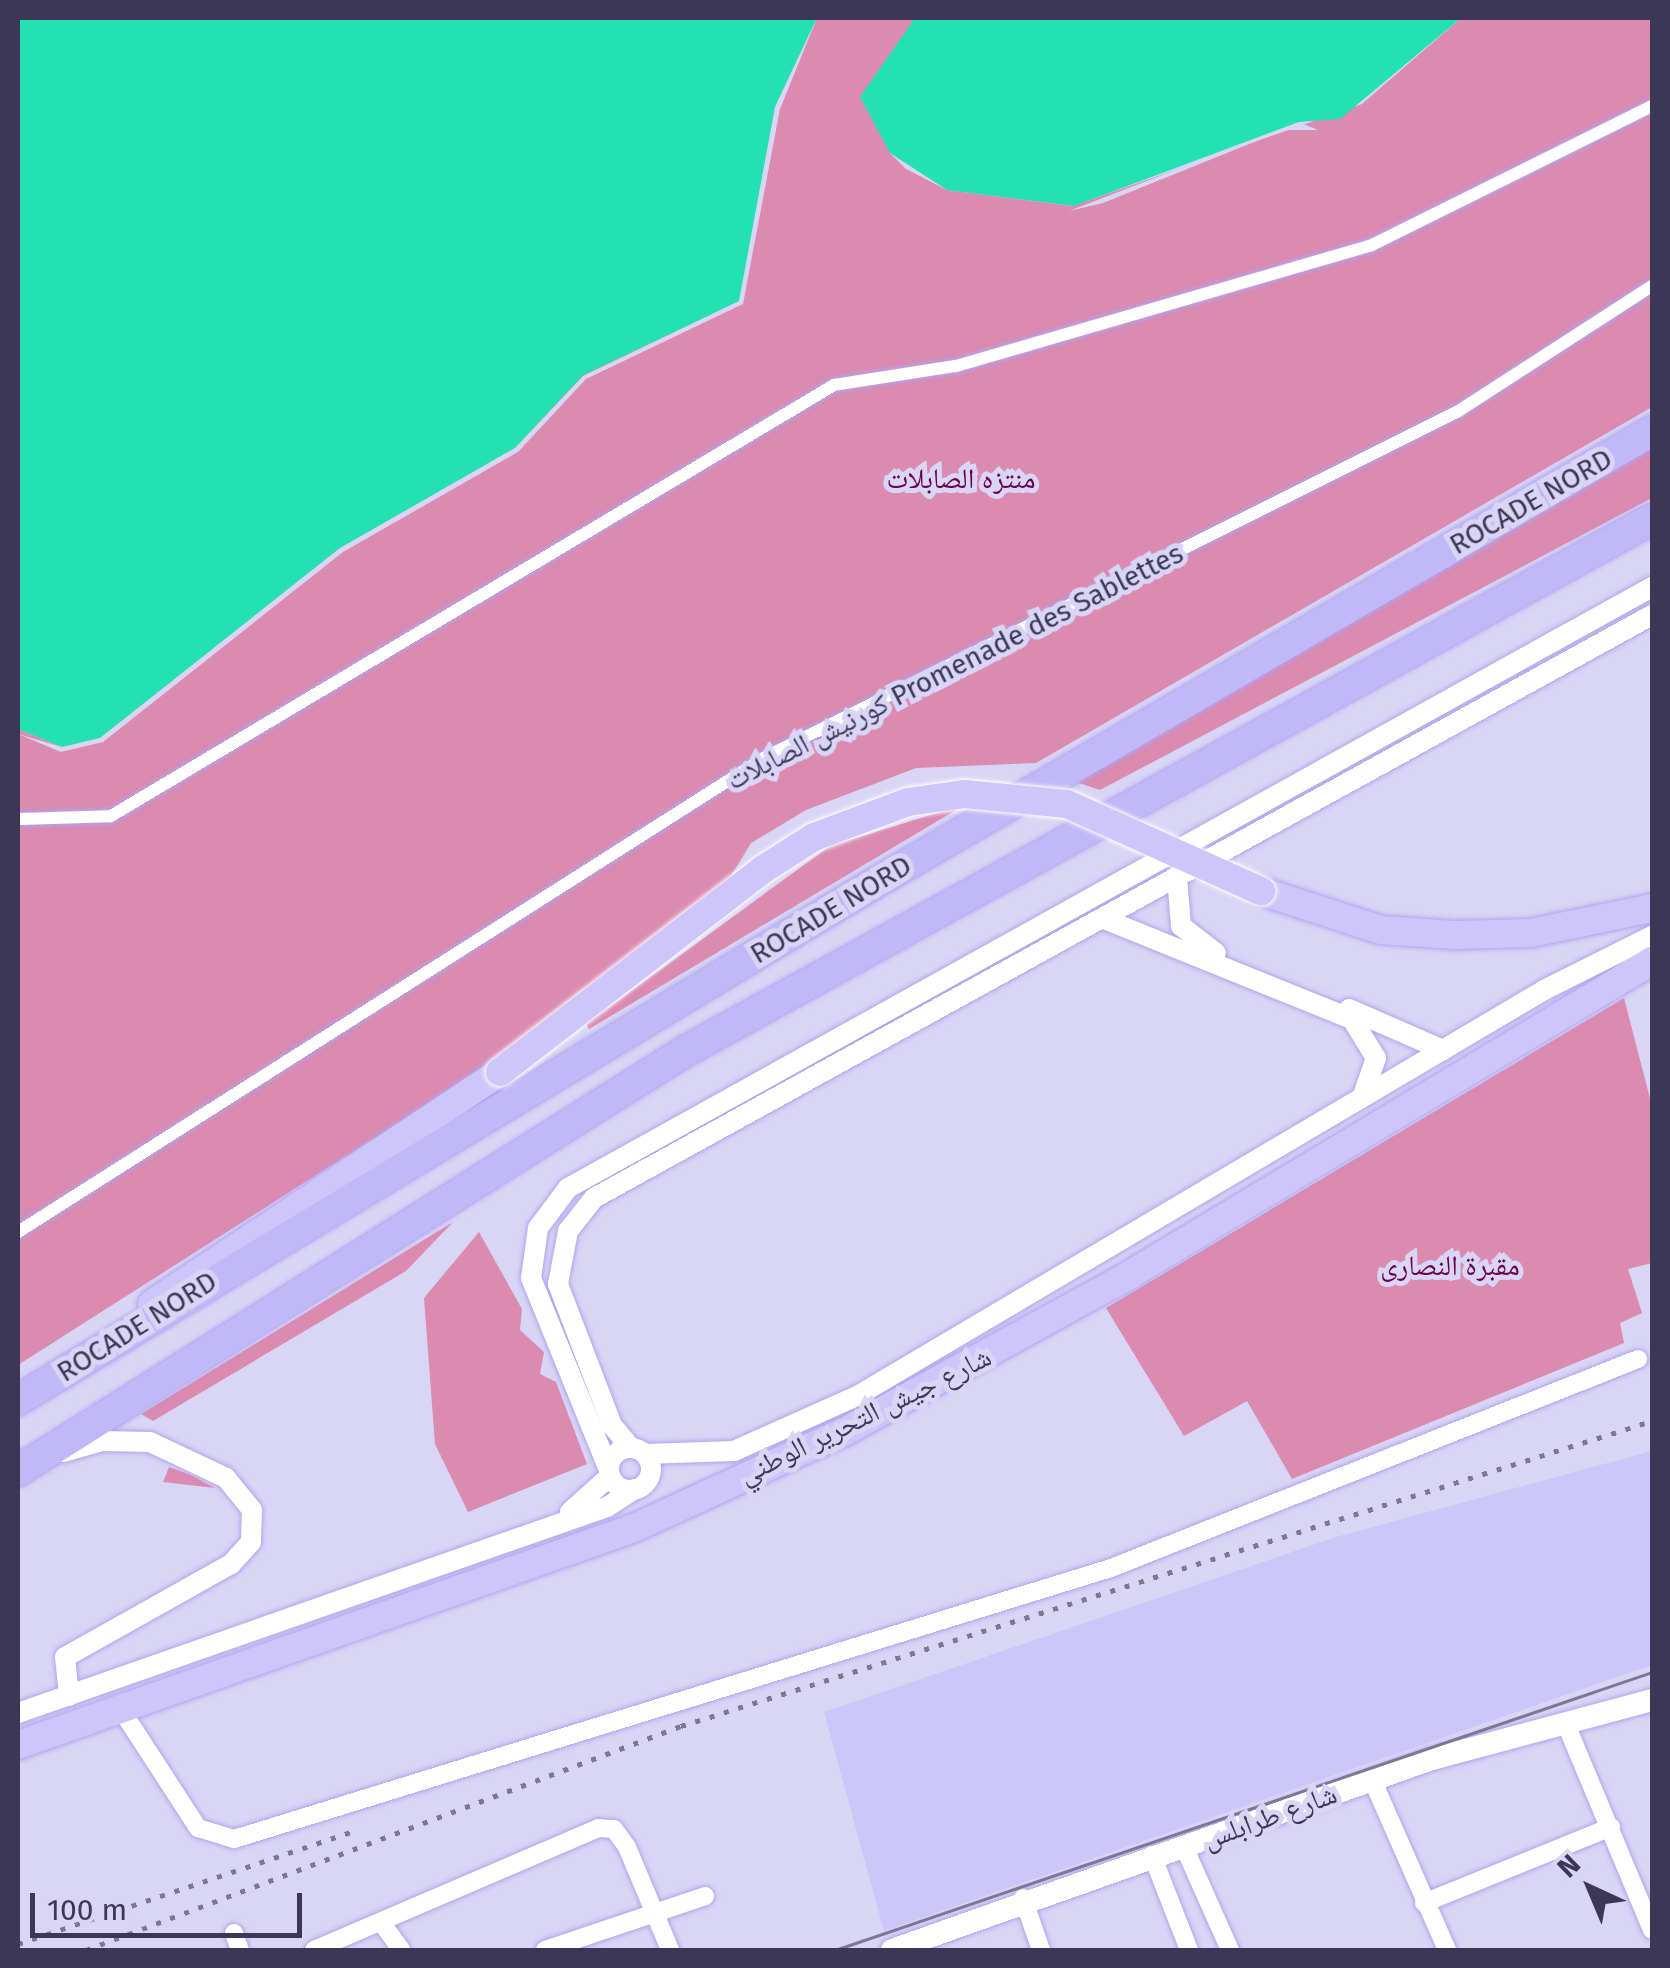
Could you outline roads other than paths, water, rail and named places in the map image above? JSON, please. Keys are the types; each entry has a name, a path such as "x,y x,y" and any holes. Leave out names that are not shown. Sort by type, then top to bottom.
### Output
{"highway":[{"name":"ROCADE NORD","path":"18,1398 863,890 1652,431"},
{"name":"ROCADE NORD","path":"18,1473 684,1052 1652,519"},
{"name":"ROCADE NORD","path":"18,1398 500,1072 762,870 814,837 908,802 1011,795 1067,804 1261,891 1381,930 1454,935 1530,933 1652,908"},
{"name":"شارع جيش التحرير الوطني","path":"18,1746 634,1528 920,1394 1652,961"}],"main road":[{"name":"شارع طرابلس","path":"899,1949 1023,1898 1152,1855 1185,1848 1372,1779 1568,1729 1652,1700"}],"street":[{"path":"18,819 110,816 834,385 956,366 1372,245 1652,106"},
{"name":"كورنيش الصابلات Promenade des Sablettes","path":"18,1232 767,756 1457,412 1652,286"},
{"path":"635,1489 610,1473 531,1278 538,1228 568,1188 1652,587"},
{"path":"18,1713 635,1489 650,1474 638,1451 612,1425 560,1297 560,1254 582,1209 1652,615"},
{"path":"1178,877 1177,917 1203,947 1444,1050"},
{"path":"1104,920 1352,1020 1376,1058 1362,1098"},
{"path":"550,1522 638,1451 734,1451 857,1396 1444,1050 1652,936"},
{"path":"122,1711 198,1828 234,1838 488,1768 1112,1568 1638,1358"},
{"path":"18,1473 102,1441 150,1442 226,1478 252,1510 251,1542 231,1564 65,1656 69,1696"},
{"path":"1568,1729 1652,1930"},
{"path":"1372,1779 1447,1950"},
{"path":"1424,1904 1611,1827"},
{"path":"314,1950 614,1829 670,1950"},
{"path":"1185,1848 1230,1950"},
{"path":"1152,1855 1189,1950"},
{"path":"545,1950 705,1896"},
{"path":"1023,1898 1041,1950"},
{"path":"381,1922 401,1950"}],"tram line":[{"path":"835,1950 1652,1672"}],"railway":[{"path":"86,1950 681,1726 1652,1421"},
{"path":"18,1944 356,1830"}],"park label":[{"name":"منتزه الصابلات","path":"961,479"},
{"name":"مقبرة النصارى","path":"1450,1266"}]}
